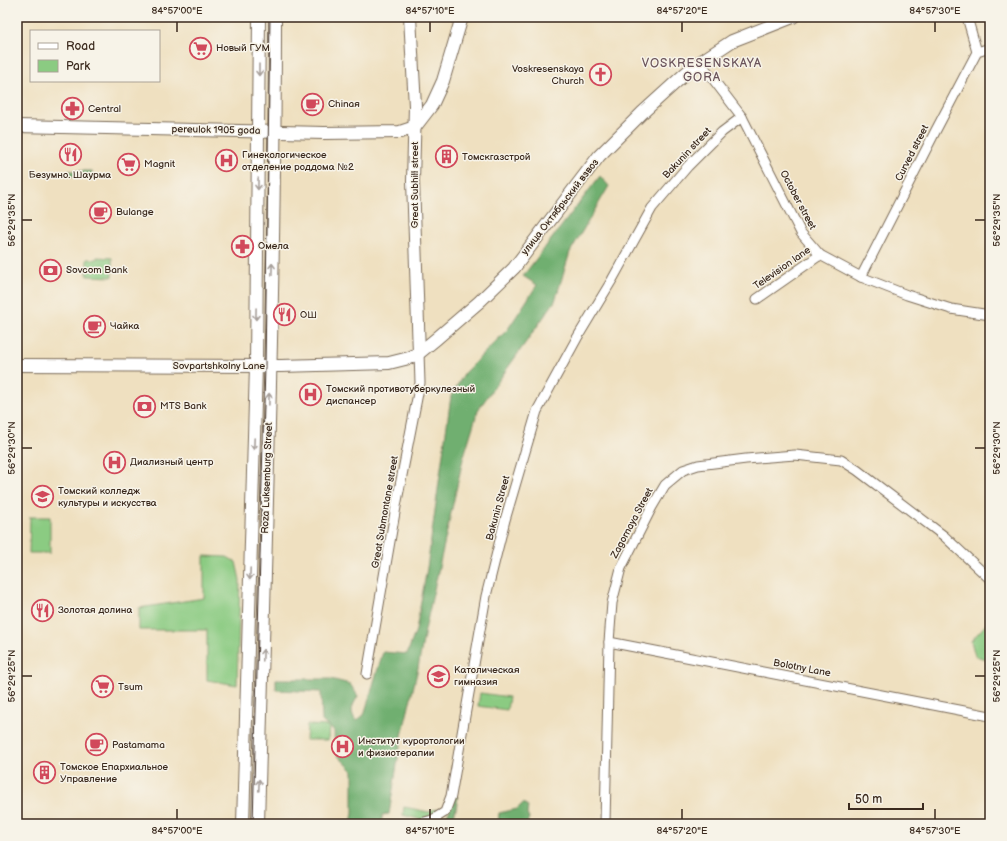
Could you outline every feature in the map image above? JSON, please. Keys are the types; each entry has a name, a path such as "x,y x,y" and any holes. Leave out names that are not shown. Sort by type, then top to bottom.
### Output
{"main road":[{"name":"Roza Luksemburg Street","path":"243,824 256,366 259,17"},
{"name":"Roza Luksemburg Street","path":"258,824 275,132 275,17"},
{"name":"Great Subhill street","path":"410,17 415,106 413,181 419,353"},
{"path":"415,126 432,105 436,97 462,17"},
{"name":"улица Октябрьский взвоз","path":"419,353 479,302 514,268 599,156 642,113 686,73 732,41 793,17"},
{"name":"pereulok 1905 goda","path":"17,126 258,132 392,133 408,130 415,126"},
{"name":"Sovpartshkolny Lane","path":"17,365 270,366 390,363 410,358 419,353"}],"street":[{"path":"967,17 977,52 990,48"},
{"name":"Curved street","path":"861,277 977,52"},
{"name":"October street","path":"700,62 742,117 801,233 820,255 861,277 907,295 951,309 990,315"},
{"name":"Bakunin street","path":"418,824 432,820 445,812 451,796 486,596 505,520 537,411 652,208 708,146 722,132 742,117"},
{"name":"Television lane","path":"757,299 820,255"},
{"name":"Great Submontane street","path":"367,674 397,501 420,383 419,353"},
{"name":"Zagornaya Street","path":"605,824 609,642 612,603 621,568 652,507 664,485 683,470 698,465 795,455 841,460 857,470 944,536 990,579"},
{"name":"Bolotny Lane","path":"609,642 990,716"}],"green space":[{"path":"69,171 92,171 92,176 69,176"},
{"path":"600,176 609,186 570,252 555,301 478,410 463,459 425,630 418,668 401,740 389,814 382,815 382,824 351,824 353,813 353,771 335,753 334,731 322,721 321,692 276,690 276,679 331,679 350,684 358,696 352,708 356,721 364,715 383,652 407,654 416,630 427,568 451,396 465,372 508,329 537,285 523,276"},
{"path":"97,257 112,258 112,277 87,276 87,259 97,259"},
{"path":"30,517 50,517 50,553 29,553"},
{"path":"204,556 227,557 236,562 240,580 237,685 207,680 207,630 139,630 139,608 204,598"},
{"path":"990,620 990,660 975,656 971,641"},
{"path":"480,693 509,697 507,710 478,706"},
{"path":"307,725 329,726 328,740 306,740"},
{"path":"454,796 458,797 455,812 452,818 447,824 437,824 446,816"},
{"path":"523,803 528,806 527,815 529,818 527,824 498,824 499,813 517,809"},
{"path":"404,807 429,812 436,809 437,814 422,820 403,815"}],"tram line":[{"path":"253,824 265,366 270,17"}],"place":[{"name":"Новый ГУМ","path":"200,48"},
{"name":"Voskresenskaya Church","path":"600,75"},
{"name":"Chinaя","path":"313,104"},
{"name":"Central","path":"72,109"},
{"name":"Безумно. Шаурма","path":"70,155"},
{"name":"Томскгазстрой","path":"446,157"},
{"name":"Гинекологическое отделение роддома №2","path":"226,161"},
{"name":"Magnit","path":"128,164"},
{"name":"Bulange","path":"101,212"},
{"name":"Омела","path":"243,246"},
{"name":"Sovcom Bank","path":"51,270"},
{"name":"ОШ","path":"285,315"},
{"name":"Чайка","path":"95,326"},
{"name":"Томский противотуберкулезный диспансер","path":"311,395"},
{"name":"MTS Bank","path":"145,406"},
{"name":"Диализный центр","path":"114,462"},
{"name":"Томский колледж культуры и искусства","path":"43,497"},
{"name":"Золотая долина","path":"43,610"},
{"name":"Католическая гимназия","path":"438,676"},
{"name":"Tsum","path":"103,687"},
{"name":"Pastamama","path":"97,745"},
{"name":"Институт курортологии и физиотерапии","path":"343,747"},
{"name":"Томское Епархиальное Управление","path":"44,773"}],"district":[{"name":"VOSKRESENSKAYA GORA","path":"702,70"}]}
